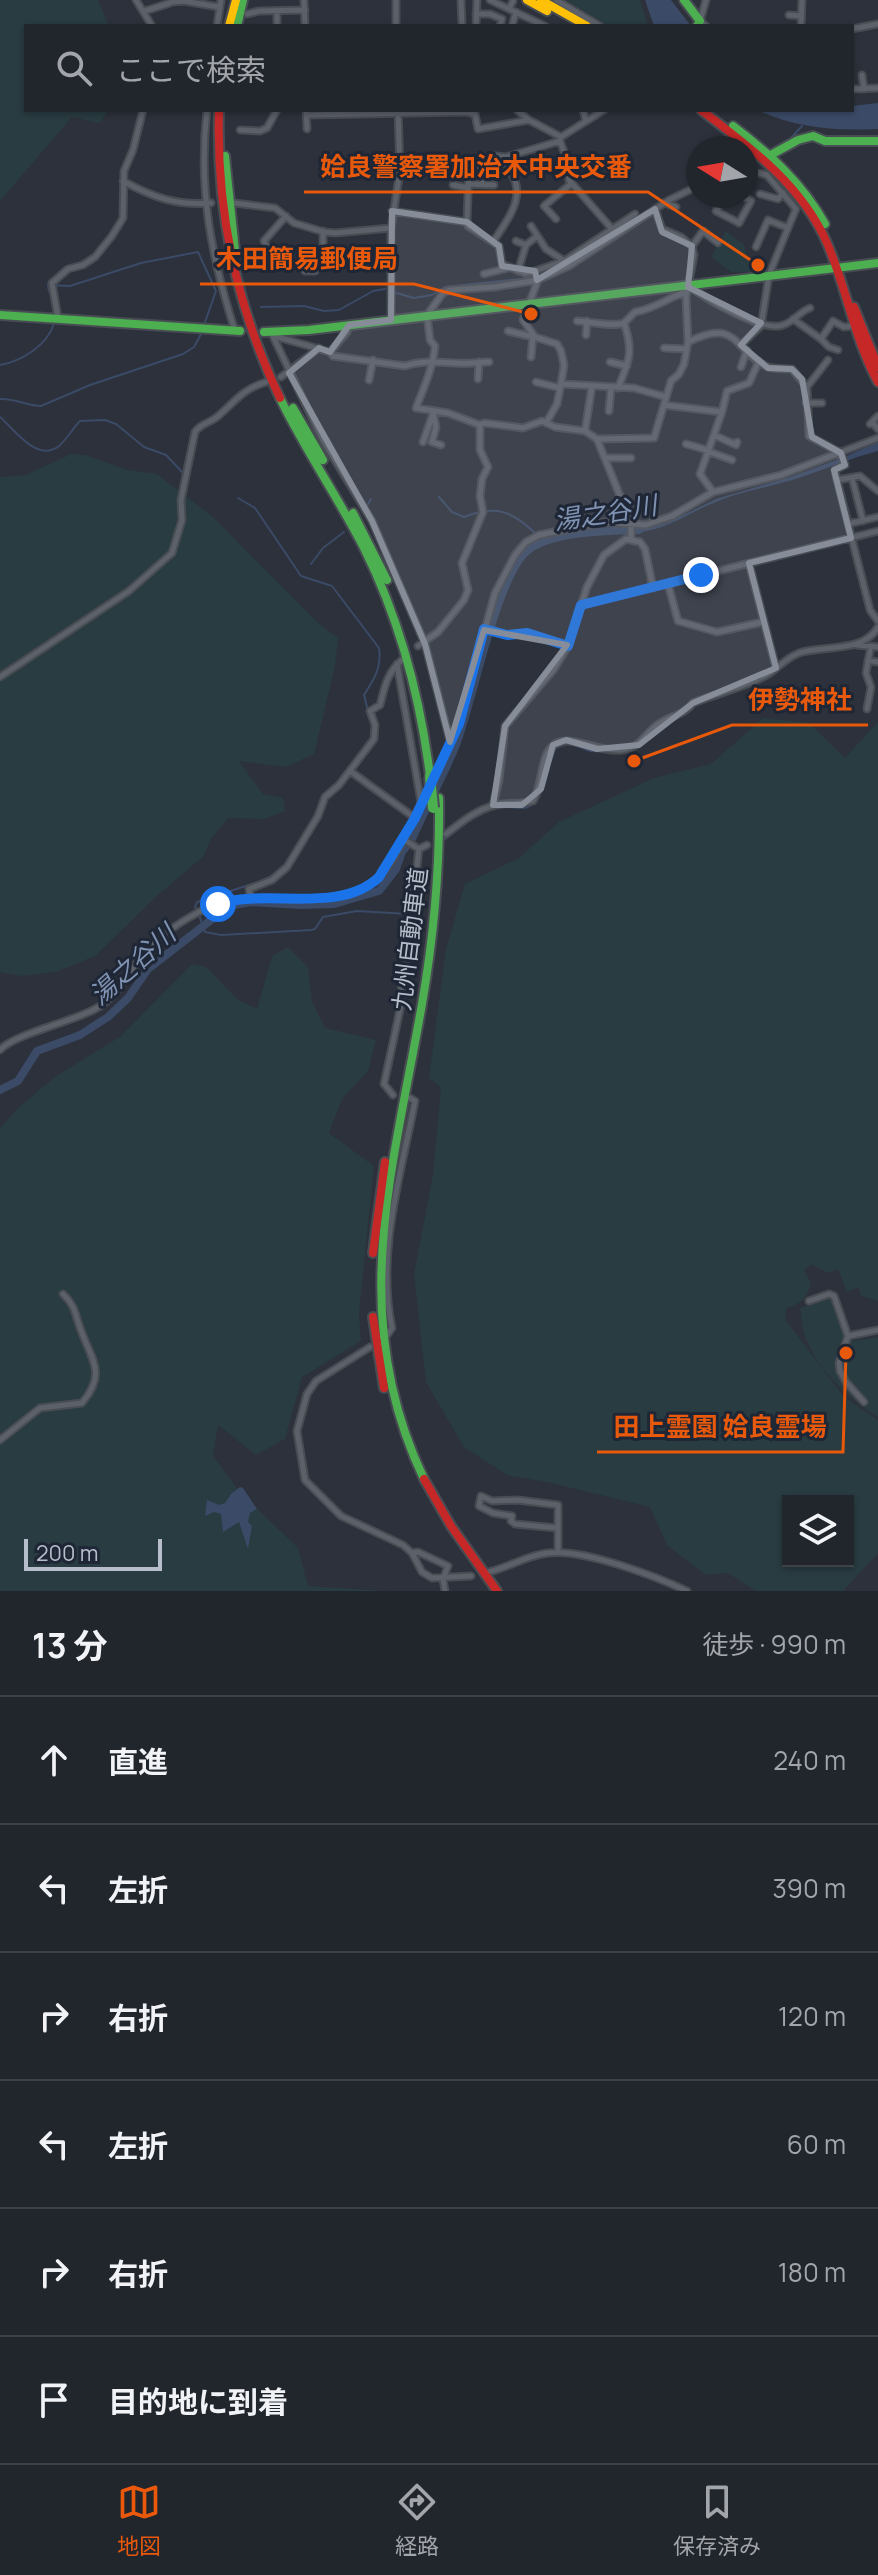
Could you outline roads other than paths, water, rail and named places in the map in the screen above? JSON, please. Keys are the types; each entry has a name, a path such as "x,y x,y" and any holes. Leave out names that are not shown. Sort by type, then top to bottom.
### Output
{"main road":[{"path":"230,24 236,0"},
{"path":"237,24 243,0"},
{"path":"527,0 569,24"},
{"path":"541,0 583,24"},
{"path":"684,0 701,24"},
{"name":"九州自動車道","path":"219,112 220,197 226,241 245,316 285,408 338,499 386,596 411,668 433,771"},
{"name":"九州自動車道","path":"226,112 225,159 229,211 241,276 252,314 286,394 364,532 392,593 428,709 439,865 426,987 386,1198 379,1267 379,1318 395,1408 415,1460 446,1519 497,1591"},
{"path":"704,112 766,157"},
{"path":"714,112 766,157 809,209 839,267 859,325 878,367"},
{"path":"766,157 798,140 813,136 825,141 878,141"},
{"path":"270,333 687,289 769,275 878,263"},
{"path":"839,267 852,326 878,382"},
{"path":"0,315 237,331"},
{"name":"九州自動車道","path":"436,803 424,949 376,1218 372,1279 374,1338 388,1406 414,1474 441,1522 489,1591"}],"street":[{"path":"136,0 151,24"},
{"path":"218,24 221,0"},
{"path":"304,0 305,24"},
{"path":"396,0 396,24"},
{"path":"461,0 462,24"},
{"path":"476,24 477,0"},
{"path":"490,0 541,24"},
{"path":"556,0 597,24"},
{"path":"701,24 706,0"},
{"path":"801,24 802,0"},
{"path":"145,11 171,1 221,10"},
{"path":"512,24 513,1"},
{"path":"247,14 305,10"},
{"path":"277,11 277,24"},
{"path":"476,14 490,14 502,19 501,24"},
{"path":"789,15 801,16"},
{"path":"854,29 878,24"},
{"path":"862,75 864,89"},
{"path":"854,89 878,88"},
{"path":"58,319 52,286 68,269 83,265 95,257 123,218 123,181 142,112"},
{"path":"207,112 208,203 217,277 237,331"},
{"path":"240,130 260,131 267,128 276,112"},
{"path":"391,320 392,211 400,171 398,112"},
{"path":"519,112 560,139 572,183 614,232"},
{"path":"584,112 586,121"},
{"path":"400,171 426,157 451,166 459,164 469,167 495,156 506,157 560,139 601,112"},
{"path":"307,129 306,113 475,114 478,129 529,120"},
{"path":"493,242 517,199 517,183 505,163 506,157"},
{"path":"758,160 766,157"},
{"path":"469,167 468,226 499,246 502,264 536,276 686,192"},
{"path":"741,367 744,347 761,323 769,275 796,209 767,175 758,173"},
{"path":"482,184 483,175"},
{"path":"123,181 169,202 186,205 208,203"},
{"path":"556,219 544,206 572,183"},
{"path":"453,185 494,185"},
{"path":"760,194 778,199 783,193"},
{"path":"234,203 275,208 294,223 335,233 391,228"},
{"path":"664,203 676,207"},
{"path":"718,208 716,211 739,223 747,208"},
{"path":"597,439 654,438 671,381 684,364 687,289 694,255 692,246 681,237 662,229 655,209"},
{"path":"392,211 467,222"},
{"path":"631,536 631,524 606,458 597,439 585,431 542,421 523,428 480,425 448,413 416,408 435,346 430,340 427,315 443,293 495,287 569,266 635,214"},
{"path":"278,263 279,254 267,248 264,241 286,216"},
{"path":"756,247 768,220 788,228"},
{"path":"531,226 546,249 564,261"},
{"path":"305,271 315,271 316,262 323,254 323,231"},
{"path":"692,246 703,231 718,243"},
{"path":"518,271 526,245 536,237"},
{"path":"516,241 526,245"},
{"path":"484,274 509,268"},
{"path":"531,357 533,336 523,320 536,276"},
{"path":"577,321 618,325 635,312 647,311 687,289"},
{"path":"687,289 745,318 780,327 810,308"},
{"path":"679,311 686,311"},
{"path":"793,319 829,347 838,350"},
{"path":"586,335 587,321"},
{"path":"821,339 833,321 844,327 852,326"},
{"path":"609,411 614,388 631,355 632,334 624,323"},
{"path":"330,352 349,325"},
{"path":"508,331 557,344 561,351 564,365 561,386 557,404 546,423"},
{"path":"270,333 330,352 333,356 405,366 432,362 489,362"},
{"path":"270,333 322,439 372,521 425,644 450,742"},
{"path":"664,348 687,346 707,334 722,333 768,368 792,369 807,387"},
{"path":"281,377 319,348"},
{"path":"631,355 638,357"},
{"path":"369,380 373,360"},
{"path":"828,360 807,387 809,436 841,453 845,465 835,470 837,480 870,610 878,621"},
{"path":"713,492 700,474 727,391 749,383 759,361"},
{"path":"478,379 479,362"},
{"path":"610,362 627,366"},
{"path":"0,677 129,591 172,553 182,520 181,500 198,426 215,418 238,395 266,382"},
{"path":"536,382 561,386 634,388 666,397"},
{"path":"585,431 592,386"},
{"path":"806,403 822,403"},
{"path":"664,405 722,412"},
{"path":"423,442 433,413"},
{"path":"433,413 436,427 432,442 441,445"},
{"path":"0,1050 11,1041 79,1017 110,1000 147,951 200,912 224,902 305,900 371,884 387,866 415,818 459,724 502,578 526,542 539,535 590,524 618,521 646,525 672,516 713,492 781,475 876,439 874,434 878,430 871,423 878,416"},
{"path":"418,646 425,644 464,600 468,590 462,563 483,509 480,496 482,479 488,467 480,450 480,425"},
{"path":"714,435 736,445 737,442"},
{"path":"686,444 732,460"},
{"path":"694,450 706,452"},
{"path":"606,458 631,458"},
{"path":"837,480 860,476 878,491"},
{"path":"852,478 863,521"},
{"path":"848,524 878,517"},
{"path":"581,605 878,531"},
{"path":"631,536 645,549 653,588"},
{"path":"493,805 505,726 534,694 568,646 581,605 604,555 631,536"},
{"path":"749,563 776,668"},
{"path":"668,584 678,621 717,632 763,622"},
{"path":"856,645 874,635 878,627"},
{"path":"485,629 507,635 527,633 568,646"},
{"path":"446,834 465,819 493,805 522,805 533,801 541,789 541,774 553,745 572,740 597,749 620,750 639,745 659,723 687,711 693,703 764,677 798,654 835,646 873,648 866,673 871,687 867,709"},
{"path":"868,660 878,662"},
{"path":"251,899 249,889 272,880 287,867 318,816 325,797 374,739 375,725 370,711 380,705 383,687 399,662 421,803"},
{"path":"350,771 415,818"},
{"path":"403,839 416,847 427,845"},
{"path":"393,1095 384,1084 401,1005 402,977 411,944 416,847"},
{"path":"385,1338 392,1328 388,1302 388,1246 415,1101 410,1098"},
{"path":"0,1440 19,1427 32,1412 40,1408 82,1403 92,1389 97,1370 95,1361 81,1333 76,1309 63,1294"},
{"path":"809,1301 829,1294 834,1296 848,1336 839,1363 840,1371 864,1402"},
{"path":"848,1336 878,1330"},
{"path":"370,1347 316,1381 307,1394 297,1431 305,1480 336,1512 403,1545 427,1575 443,1579 471,1576"},
{"path":"557,1528 515,1524 511,1521 512,1516 493,1513 479,1506 481,1496 492,1501 518,1500 558,1505 558,1552"},
{"path":"412,1553 418,1552 448,1566 443,1579 445,1591"},
{"path":"489,1572 542,1554 558,1552 598,1559 687,1591"}],"water":[{"path":"645,0 671,0 689,24 653,24"},
{"path":"878,103 878,129 816,127 762,112 854,112 854,106"},
{"path":"878,442 878,451 725,499 656,529 634,532 634,529 667,523 716,499 790,477"},
{"path":"240,1487 257,1509 250,1513 248,1522 252,1526 248,1549 239,1522 223,1532 221,1514 214,1512 205,1516 207,1500 219,1505 225,1503"}],"waterway":[{"path":"775,147 790,139 802,126"},
{"path":"121,199 122,174"},
{"path":"664,201 686,189"},
{"path":"576,256 628,224"},
{"path":"48,285 70,286 141,263 198,252 216,291 204,325"},
{"path":"48,284 95,253"},
{"path":"393,292 414,298 432,295 445,287 530,278 564,263"},
{"path":"48,287 53,303"},
{"path":"261,307 304,306 324,311 339,310 373,291 385,289"},
{"path":"0,365 33,351 46,338 54,323"},
{"path":"0,399 41,406 90,385 183,354 194,347 201,334"},
{"path":"0,417 27,443 43,450 59,446 80,421 105,420 116,424 144,447 166,455 183,473"},
{"path":"439,497 452,512 464,517 485,511 502,512 518,519 535,533"},
{"path":"238,498 255,508 301,576 332,586 379,648 378,667 364,695 368,711"},
{"path":"367,506 371,499"},
{"name":"湯之谷川","path":"0,1090 18,1081 37,1051 80,1035 108,1017 128,998 148,969 234,905 251,902 334,904 379,891 396,869 446,769 463,725 495,613 516,565 527,551 550,539 580,533 639,530"},
{"path":"311,564 323,548 344,532"},
{"path":"847,648 860,648"},
{"path":"632,749 641,745 663,724 697,703"},
{"path":"444,840 487,811 504,807 526,808 533,804 543,788 556,748 569,743 590,751 614,752"},
{"path":"197,910 197,902 276,874"},
{"path":"199,915 205,932 221,935 311,930 323,917 357,911 409,914"}],"place":[{"name":"姶良警察署加治木中央交番","path":"758,265"},
{"name":"木田簡易郵便局","path":"531,314"},
{"name":"伊勢神社","path":"634,761"},
{"name":"田上霊園 姶良霊場","path":"846,1353"}]}
